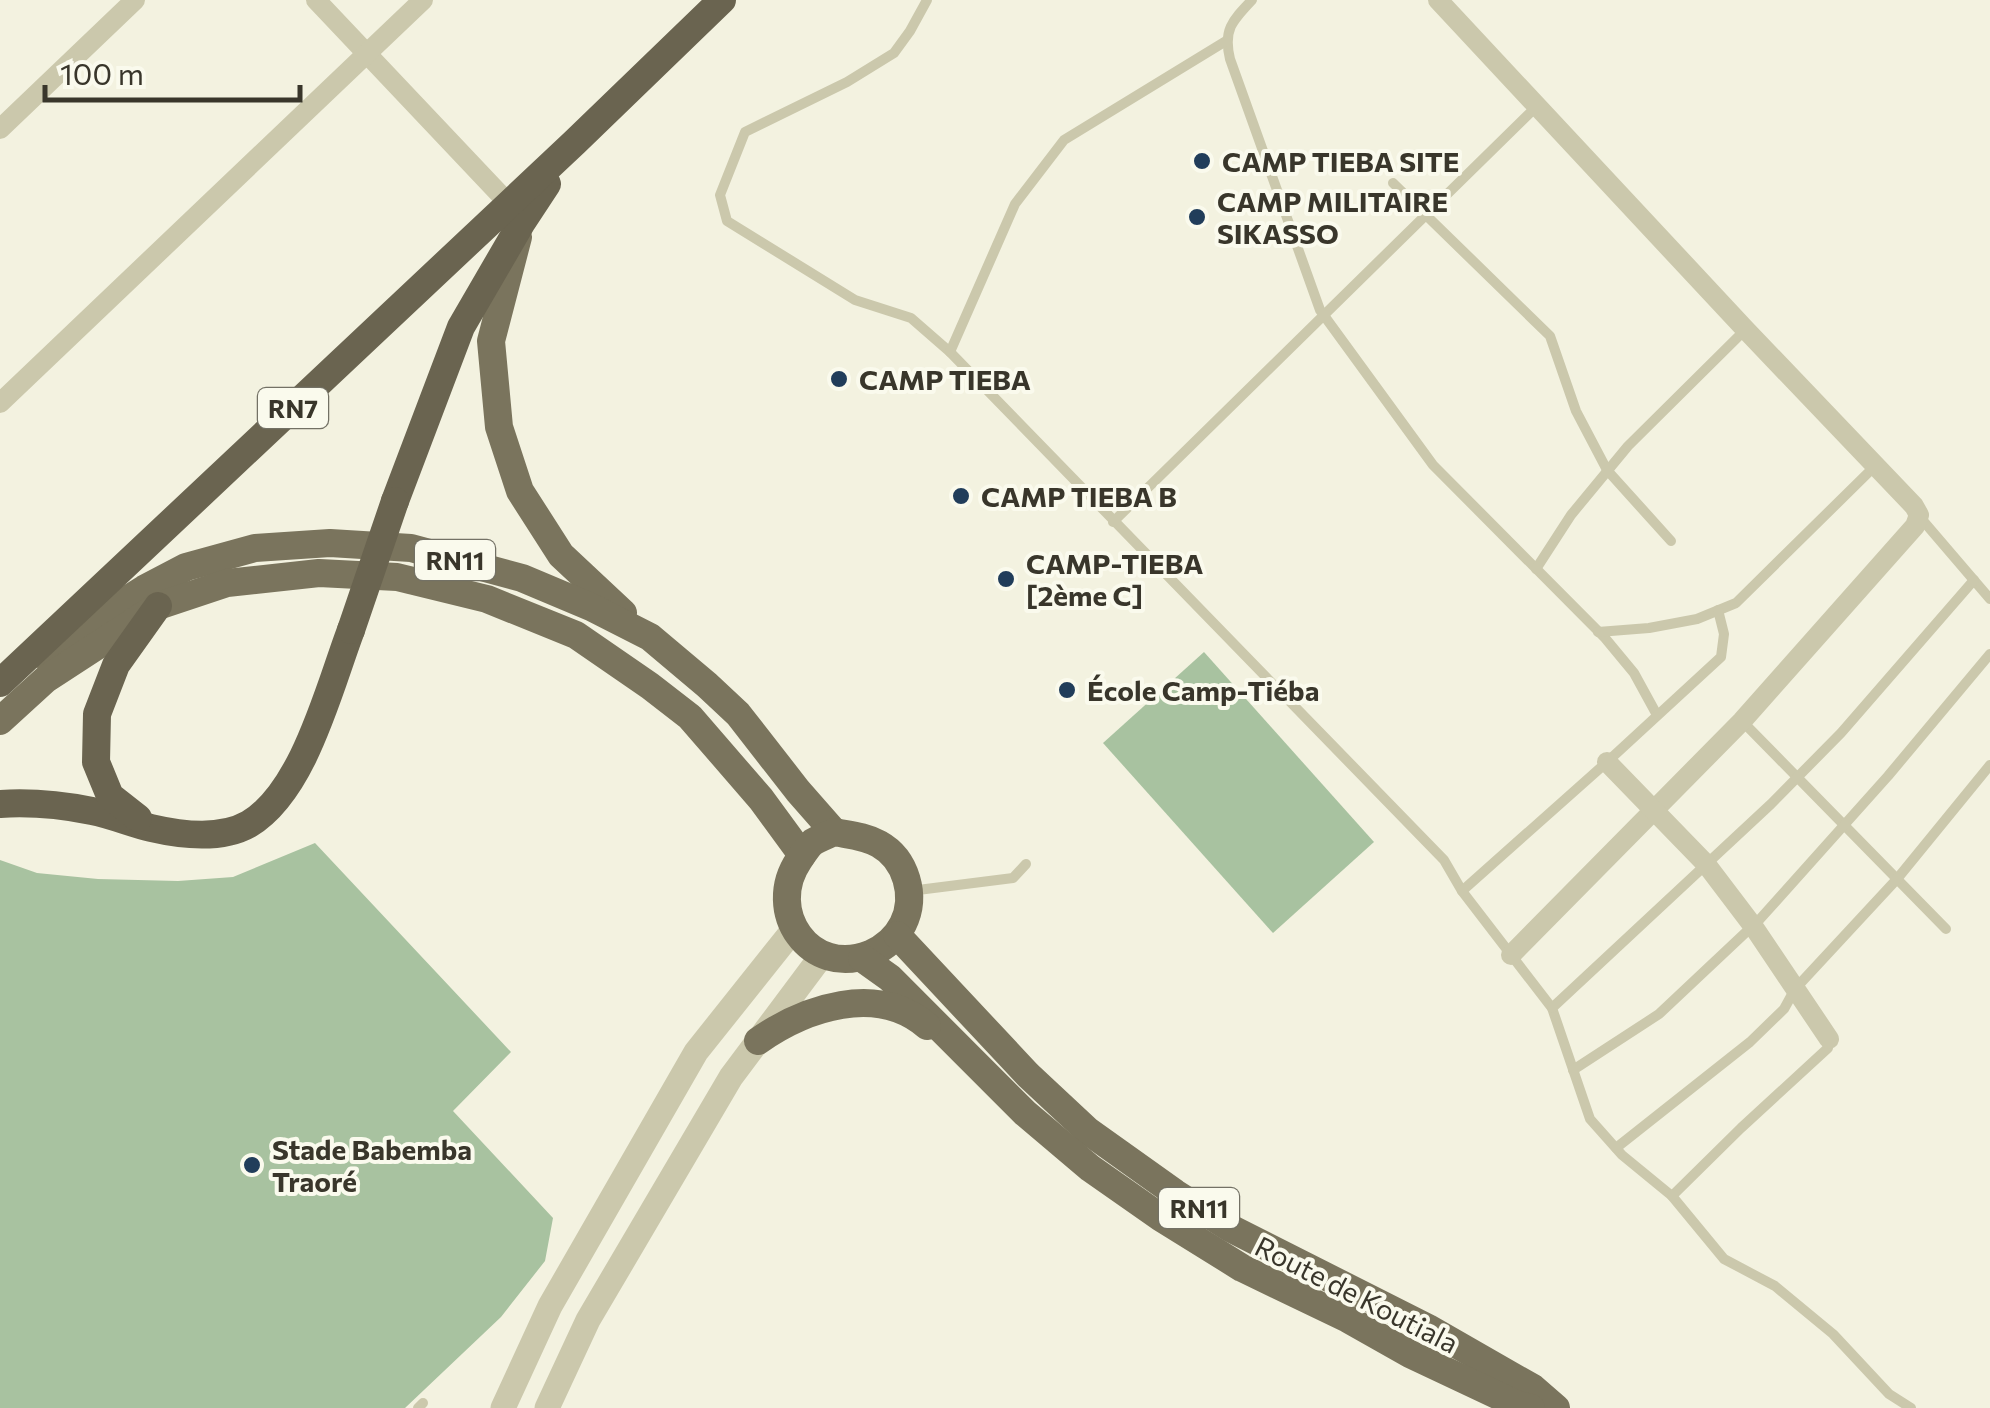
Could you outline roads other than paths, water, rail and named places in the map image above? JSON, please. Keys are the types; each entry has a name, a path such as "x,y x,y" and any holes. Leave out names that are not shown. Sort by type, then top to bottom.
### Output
{"highway":[{"path":"0,804 27,802 93,811 193,835 231,831 249,824 281,796 308,747 461,327 516,213 575,142 722,0"},
{"name":"RN7","path":"3,673 516,213"},
{"path":"152,828 110,796 96,762 96,714 116,665 158,606"}],"main road":[{"name":"RN11","path":"516,213 491,341 499,428 520,491 561,555 738,714 834,832"},
{"name":"RN11","path":"3,673 186,567 255,548 330,542 411,548 522,578 591,607 650,638"},
{"name":"RN11","path":"0,722 46,679 158,606 228,583 319,573 397,577 488,600 576,635 690,717 802,855"},
{"path":"834,832 881,844 896,858 906,877 910,898 906,919 880,950 862,958 842,959 806,944 787,911 790,872 814,842 834,832"},
{"name":"Route de Koutiala","path":"896,935 1028,1076 1088,1130 1175,1193 1230,1228 1428,1328 1533,1388 1556,1408"},
{"name":"Route de Koutiala","path":"862,958 890,978 1024,1113 1090,1168 1160,1217 1242,1268 1522,1407"},
{"path":"758,1042 811,1011 845,1004 882,1005 921,1020 982,1072"}],"street":[{"path":"0,129 135,0"},
{"path":"316,0 516,213"},
{"path":"0,403 423,0"},
{"path":"1438,0 1914,506 1918,515 1914,526 1742,721 1512,955"},
{"path":"1607,762 1706,864 1830,1039"},
{"path":"503,1408 550,1306 696,1052 794,929"},
{"path":"548,1408 588,1320 730,1077 823,954"},
{"path":"659,1116 694,1138"}],"lane":[{"path":"927,0 894,53 847,82 744,132 720,195 727,221 856,300 911,318 950,352 1444,860 1462,891 1552,1008 1590,1118 1616,1148 1672,1196 1724,1259 1774,1286 1833,1334 1890,1394 1911,1408"},
{"path":"1252,0 1231,26 1226,41 1324,316 1433,465 1598,632 1634,672 1658,715"},
{"path":"950,352 1015,204 1064,140 1226,41"},
{"path":"1114,522 1537,106"},
{"path":"1393,183 1550,336 1576,410 1607,470 1670,541"},
{"path":"1536,569 1571,514 1607,470 1745,330"},
{"path":"1598,632 1649,628 1697,618 1736,603 1876,466"},
{"path":"1918,515 1990,599"},
{"path":"1552,1008 1842,732 1974,580"},
{"path":"1462,891 1721,656 1724,634 1718,610"},
{"path":"1573,1070 1660,1014 1753,926 1990,654"},
{"path":"1742,721 1946,930"},
{"path":"1616,1148 1750,1042 1784,1009 1795,989 1896,879 1990,765"},
{"path":"909,891 1012,878 1026,864"},
{"path":"1672,1196 1828,1048 1830,1039"}],"place":[{"name":"CAMP TIEBA SITE","path":"1202,161"},
{"name":"CAMP MILITAIRE SIKASSO","path":"1197,217"},
{"name":"CAMP TIEBA","path":"839,379"},
{"name":"CAMP TIEBA B","path":"961,496"},
{"name":"CAMP-TIEBA [2ème C]","path":"1006,579"},
{"name":"École Camp-Tiéba","path":"1067,690"},
{"name":"Stade Babemba Traoré","path":"252,1165"}]}
